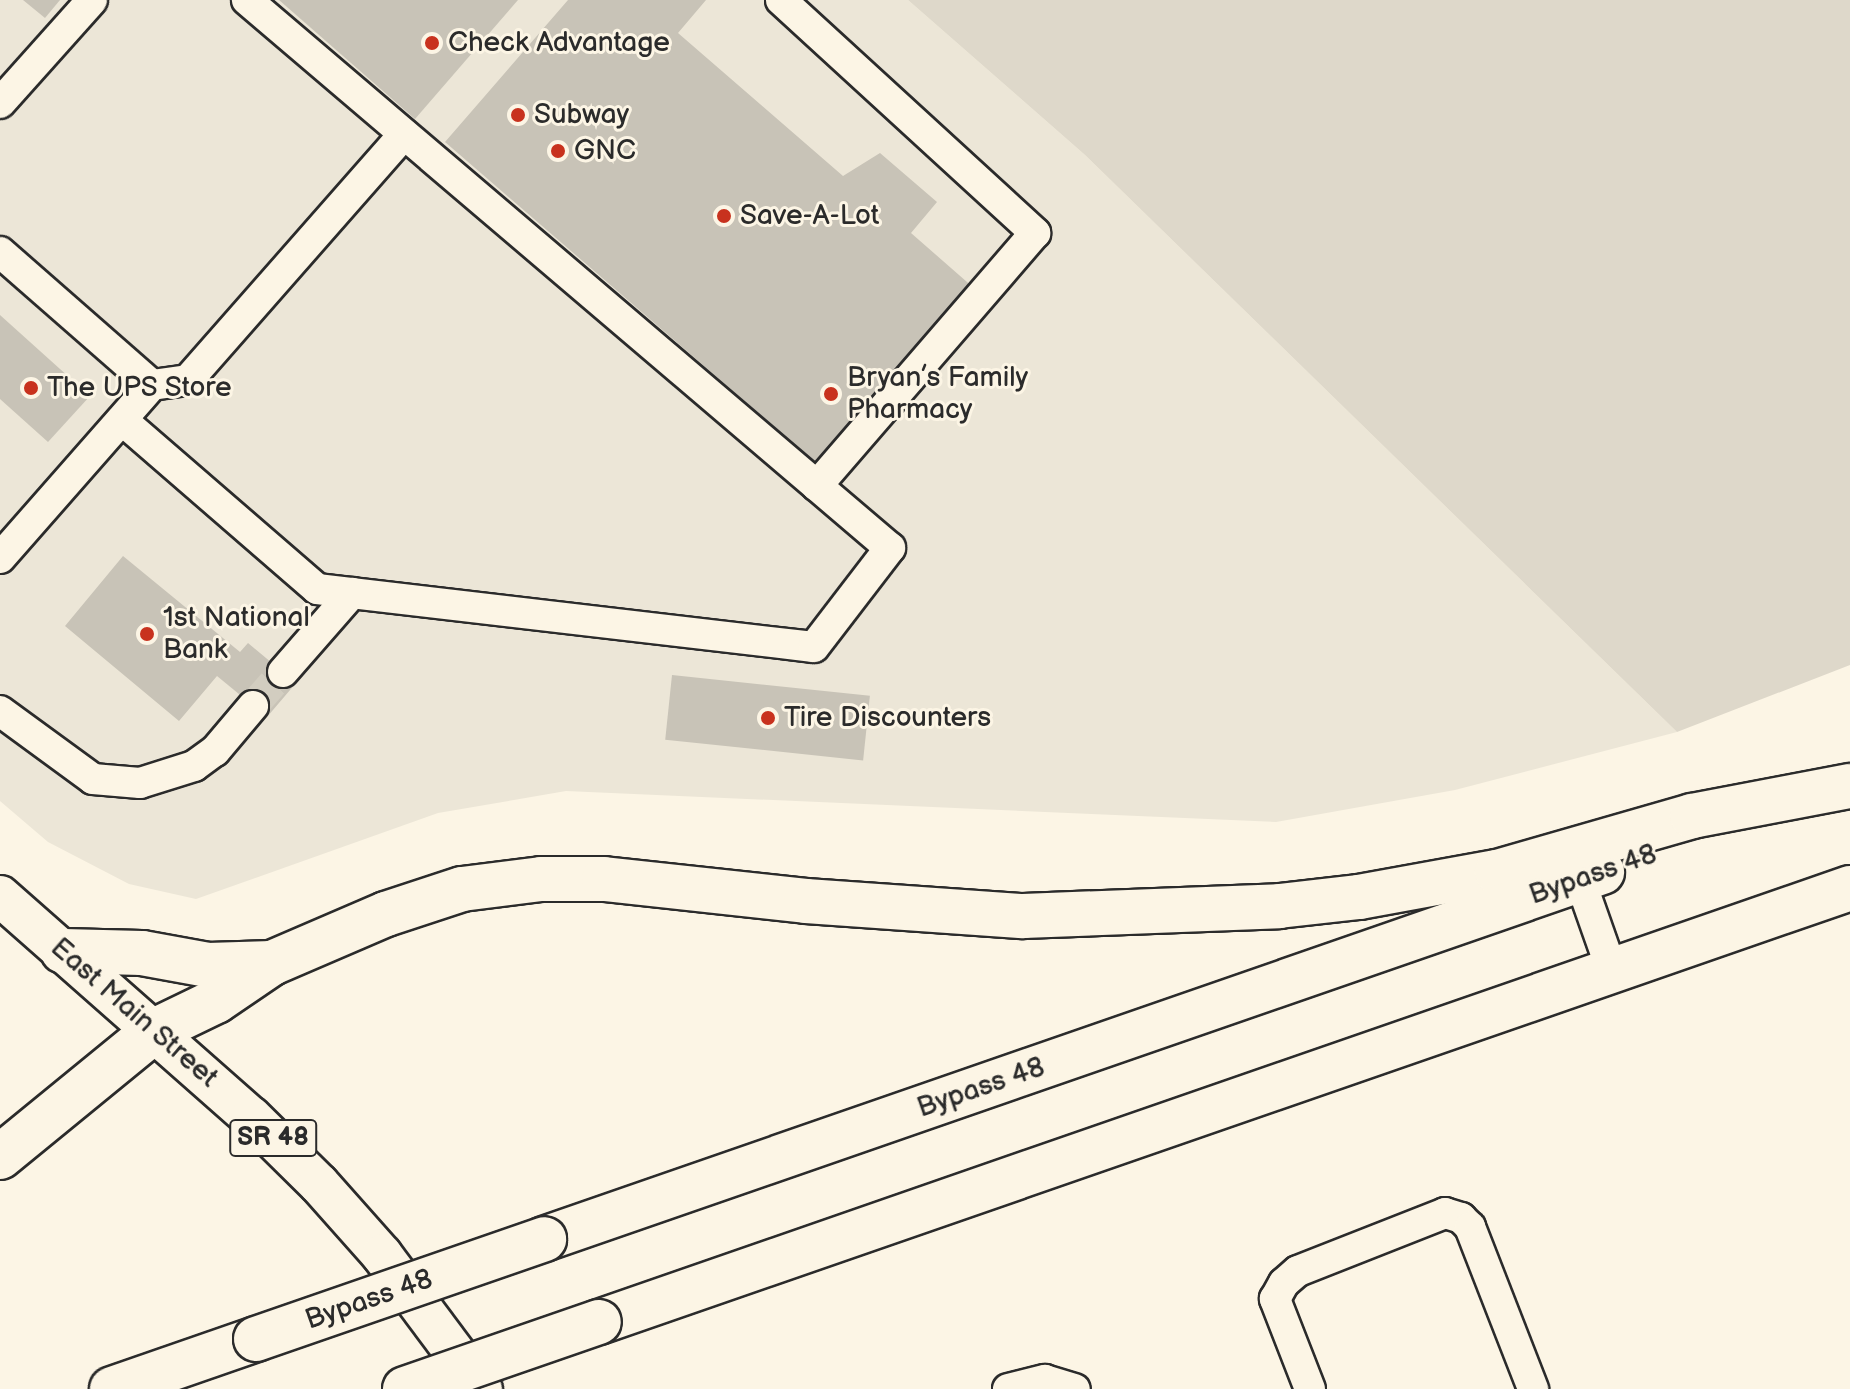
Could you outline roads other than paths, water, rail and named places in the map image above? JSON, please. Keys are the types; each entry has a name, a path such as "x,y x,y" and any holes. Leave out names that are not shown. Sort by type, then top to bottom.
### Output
{"highway":[{"name":"Bypass 48","path":"112,1389 1850,786"},
{"path":"0,1157 154,1031 216,1001 272,963 386,914 462,889 541,879 604,879 806,901 1023,916 1193,912 1305,903 1497,872 1692,816 1850,786"},
{"path":"405,1389 1850,888"},
{"path":"63,951 142,953 208,965 272,963"}],"main road":[{"name":"East Main Street","path":"0,896 154,1031 319,1184 382,1255 482,1389"}],"lane":[{"path":"0,103 92,0"},
{"path":"122,420 317,589 814,647 890,548 247,0"},
{"path":"781,0 1035,233 817,486"},
{"path":"0,558 152,385 188,380 404,134"},
{"path":"0,252 152,385"},
{"path":"283,672 352,593"},
{"path":"0,711 93,779 140,783 194,766 215,751 253,706"},
{"path":"1580,880 1612,971"},
{"path":"1310,1389 1275,1299 1284,1283 1298,1271 1445,1213 1461,1218 1470,1227 1533,1389"},
{"path":"1008,1389 1045,1380 1075,1389"}],"tunnel":[{"path":"253,706 283,672"}],"place":[{"name":"Check Advantage","path":"432,43"},
{"name":"Subway","path":"518,115"},
{"name":"GNC","path":"558,151"},
{"name":"Save-A-Lot","path":"724,216"},
{"name":"The UPS Store","path":"31,388"},
{"name":"Bryan’s Family Pharmacy","path":"831,394"},
{"name":"1st National Bank","path":"147,634"},
{"name":"Tire Discounters","path":"768,718"}]}
